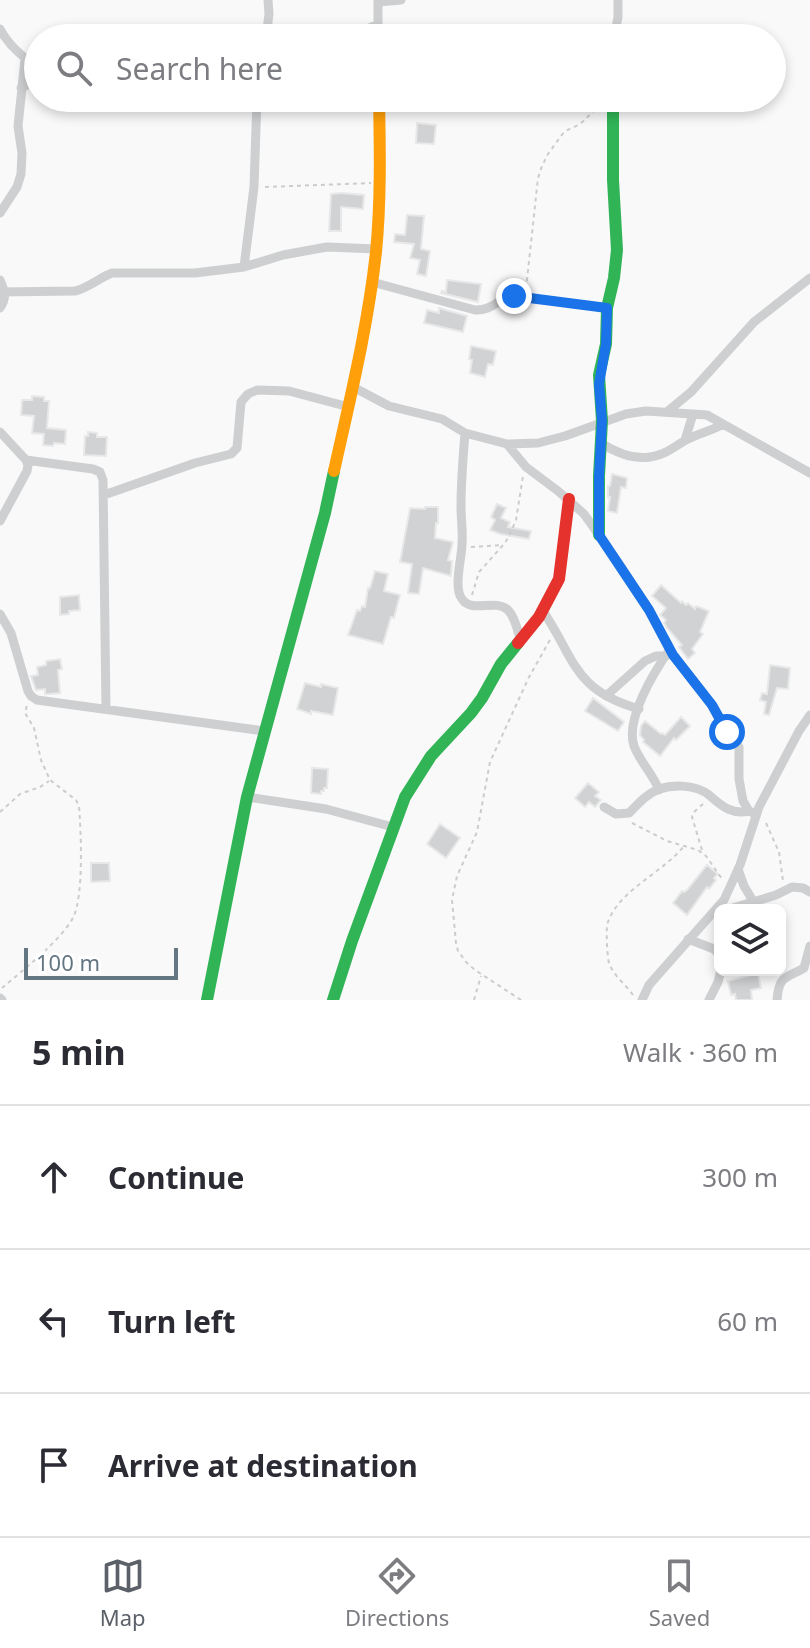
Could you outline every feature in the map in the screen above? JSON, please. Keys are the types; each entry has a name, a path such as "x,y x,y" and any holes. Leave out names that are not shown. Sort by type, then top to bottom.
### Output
{"street":[{"path":"268,0 268,24"},
{"path":"378,24 378,1 401,0"},
{"path":"617,24 618,0"},
{"path":"0,29 24,58"},
{"path":"0,213 17,187 21,174 18,126 24,66"},
{"path":"244,267 254,187 257,112"},
{"path":"207,1000 247,797 325,513 353,387 376,249 380,183 379,112"},
{"path":"599,535 602,421 599,384 617,250 613,112"},
{"path":"2,292 75,291 112,273 195,273 244,267 283,255 327,247 376,249"},
{"path":"668,411 691,392 754,322 810,278"},
{"path":"0,280 5,299 0,308"},
{"path":"372,282 475,310 488,309 508,296 607,308"},
{"path":"353,387 389,406 442,419 465,433 507,444 538,443 636,412 707,415 810,473"},
{"path":"104,495 195,463 231,454 237,448 241,402 257,390 289,391 349,407"},
{"path":"685,440 693,414"},
{"path":"601,443 623,455 646,458 666,452 723,424"},
{"path":"0,432 28,465 0,521"},
{"path":"465,433 459,594 471,605 491,604 505,608 513,618 520,638"},
{"path":"507,444 526,467 584,514 636,590 668,653 712,705 739,747 743,801 754,813"},
{"path":"26,460 93,469 100,472 103,480 106,709"},
{"path":"333,1000 405,797 431,756 482,698 501,664 551,597 559,579 569,499"},
{"path":"543,611 577,672 595,690 639,709"},
{"path":"0,614 11,633 28,691 37,700 264,731"},
{"path":"606,696 645,661 668,653"},
{"path":"659,790 635,748 632,735 653,677 668,653"},
{"path":"721,904 738,869 754,813 810,715"},
{"path":"604,807 616,814 629,813 639,802 659,790 693,787 707,793 727,810 754,813"},
{"path":"247,797 326,809 393,827"},
{"path":"738,869 753,901"},
{"path":"744,904 799,887 810,892"},
{"path":"639,1000 688,939 714,916"},
{"path":"688,939 714,951"},
{"path":"777,1000 781,982 786,976 804,968 810,946"},
{"path":"709,1000 720,976"}],"path":[{"path":"525,298 538,178 542,166 568,129 578,126 591,112"},
{"path":"254,187 380,183"},
{"path":"471,605 479,572 503,545 516,520 526,467"},
{"path":"462,546 503,545"},
{"path":"521,1000 481,974 458,951 454,887 477,832 490,762 529,677 556,633"},
{"path":"0,990 60,934 78,903 81,854 79,806 76,800 50,780 41,760 34,728 25,713 28,691"},
{"path":"0,812 20,794 50,780"},
{"path":"710,796 692,817 702,852 728,890"},
{"path":"754,813 767,824 776,843 787,890"},
{"path":"622,814 645,831 702,852"},
{"path":"639,1000 609,965 607,925 611,914 629,895 684,846"},
{"path":"474,1000 481,974"}],"building":[{"path":"417,123 436,125 434,144 416,143"},
{"path":"331,194 364,195 363,209 341,207 341,231 329,231"},
{"path":"407,215 424,216 421,249 430,251 426,276 417,274 420,260 410,258 414,244 394,242 395,234 405,235"},
{"path":"447,280 481,284 478,302 441,293 446,292"},
{"path":"439,308 467,316 463,332 424,323 427,310 439,313"},
{"path":"471,346 496,351 493,365 488,364 485,377 470,373"},
{"path":"32,396 44,397 44,401 49,401 47,428 66,430 65,444 43,445 44,434 32,433 34,416 21,415 22,400 32,400"},
{"path":"88,432 97,433 97,437 107,437 106,456 84,455"},
{"path":"612,474 627,478 626,488 621,487 617,513 608,511 608,486"},
{"path":"497,504 506,508 501,518 510,522 508,527 531,531 529,539 490,530 495,520 491,517"},
{"path":"438,507 435,538 453,542 448,560 452,561 451,576 423,568 419,594 408,593 412,564 400,562 410,508"},
{"path":"375,571 388,574 384,591 400,595 383,644 348,635 357,610 365,607"},
{"path":"661,585 681,603 709,611 700,632 703,634 692,649 695,653 688,659 679,647 682,645 660,615 666,608 652,596"},
{"path":"79,595 80,610 60,615 60,597"},
{"path":"60,659 60,693 45,694 45,689 36,690 31,676 38,675 37,667 46,665 46,661"},
{"path":"770,665 790,668 788,689 777,688 769,715 764,714 766,702 760,700 762,693 767,694"},
{"path":"305,683 338,688 333,715 311,711 311,714 297,709"},
{"path":"593,698 624,722 618,731 585,711"},
{"path":"681,717 690,726 676,740 674,738 660,756 643,742 640,735 645,721 665,735"},
{"path":"312,768 328,769 327,788 321,794 311,793"},
{"path":"588,783 599,792 595,796 601,800 595,807 589,802 585,807 575,798"},
{"path":"440,824 460,838 446,858 427,844"},
{"path":"91,863 109,863 110,881 91,882"},
{"path":"707,865 718,874 714,878 716,880 709,889 707,887 687,915 673,903"},
{"path":"759,976 761,988 751,990 752,1000 736,1000 735,994 731,995 728,981"}],"traffic: fast":[{"path":"599,535 602,421 599,375 606,344 607,308 617,250 613,112"},
{"path":"207,1000 247,797 334,471"},
{"path":"333,1000 405,797 431,756 471,713 501,664 518,643"}],"traffic: slow":[{"path":"334,471 373,280 379,194 379,112"}],"traffic: jam":[{"path":"518,643 539,617 559,579 569,499"}],"route":[{"path":"514,296 607,308 606,344 599,375 602,421 599,535 649,610 673,655 712,705 727,732"}]}
